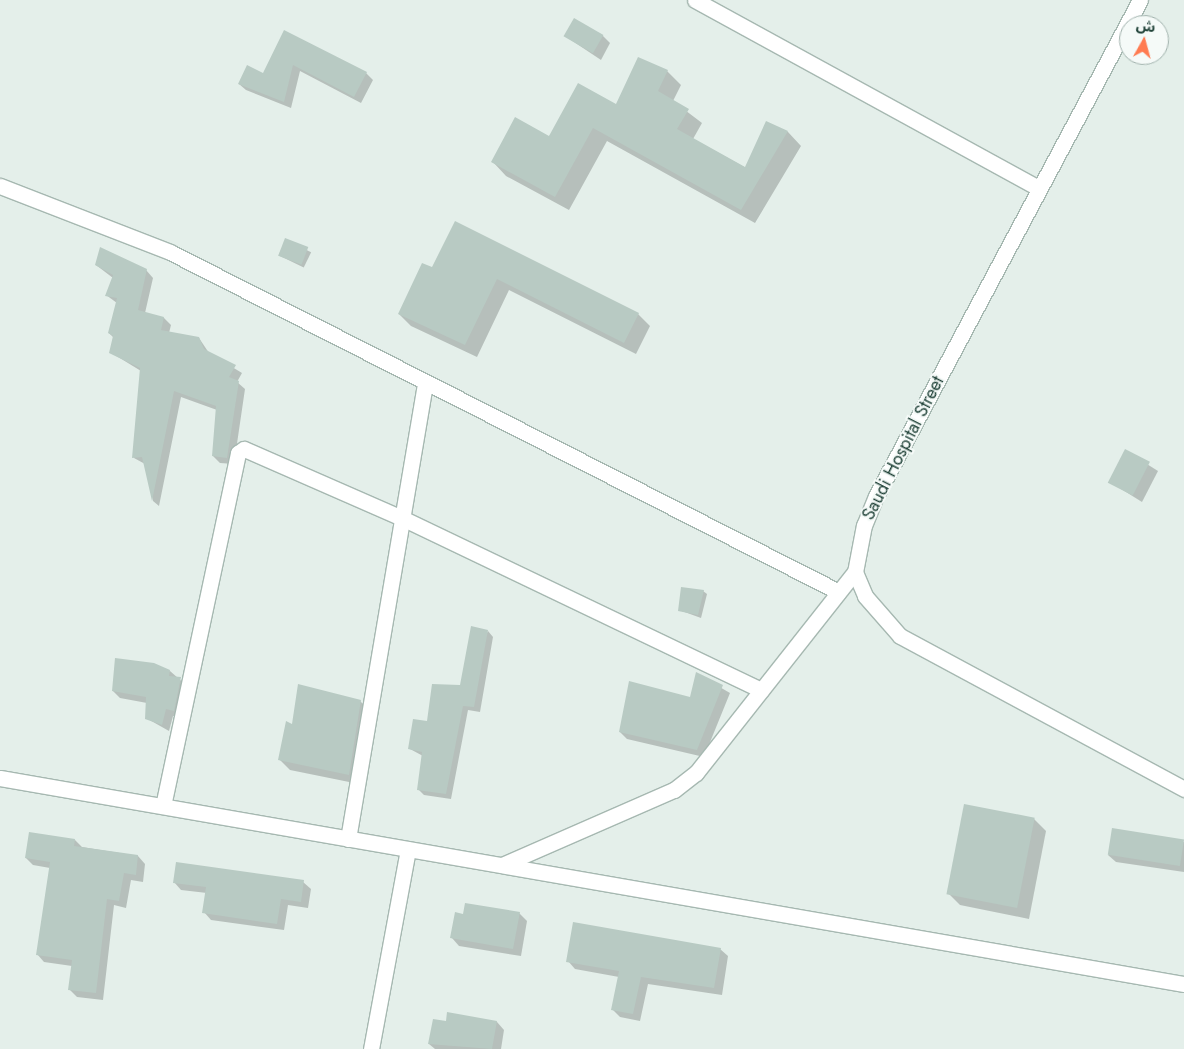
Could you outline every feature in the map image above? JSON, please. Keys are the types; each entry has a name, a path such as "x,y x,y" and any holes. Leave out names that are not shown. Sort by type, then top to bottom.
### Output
{"street":[{"path":"695,0 1039,188"},
{"name":"Saudi Hospital Street","path":"855,572 864,525 876,496 1140,0"},
{"path":"0,186 170,252 839,592"},
{"path":"348,839 404,519 425,383"},
{"path":"163,806 238,453 255,453 404,519 762,690"},
{"path":"502,865 674,790 696,773 855,572"},
{"path":"855,572 864,596 900,636 1184,789"},
{"path":"0,778 1184,984"},
{"path":"371,1049 408,849"}],"building":[{"path":"574,18 603,35 593,53 564,36"},
{"path":"284,30 367,72 354,97 293,65 284,102 238,84 247,65 263,73"},
{"path":"638,57 668,70 658,91 689,109 677,129 745,167 766,121 788,131 741,210 593,128 555,197 491,162 515,117 549,136 578,83 616,104"},
{"path":"455,221 639,313 624,343 497,279 465,345 398,314 422,263 432,267"},
{"path":"285,238 308,247 302,265 278,256"},
{"path":"100,247 147,269 138,310 164,317 161,330 199,337 204,349 236,365 229,377 239,381 227,458 212,456 216,406 174,391 152,501 142,457 132,458 140,368 109,353 113,336 108,333 117,298 105,296 113,275 95,265"},
{"path":"1125,449 1150,462 1133,496 1108,483"},
{"path":"681,587 704,590 698,615 678,611"},
{"path":"471,626 488,630 474,707 463,706 446,794 417,790 422,752 408,749 413,719 427,721 432,684 460,685"},
{"path":"115,658 154,663 170,670 169,676 181,677 174,711 166,709 162,725 145,719 146,697 112,691"},
{"path":"696,672 723,685 697,750 619,732 629,681 690,697"},
{"path":"298,684 361,700 349,775 278,760 286,721 292,724"},
{"path":"964,804 1035,818 1017,908 946,894"},
{"path":"1112,828 1184,839 1180,866 1108,855"},
{"path":"29,832 75,839 74,846 138,855 136,875 124,873 119,901 107,899 96,993 68,990 72,960 36,955 50,862 25,858"},
{"path":"176,862 304,880 301,902 281,899 277,924 202,913 206,887 173,883"},
{"path":"465,903 520,912 513,949 450,938 455,912 463,914"},
{"path":"573,922 721,948 714,988 641,977 633,1014 611,1010 619,971 566,962"},
{"path":"447,1012 497,1021 492,1049 428,1044 433,1019 446,1021"}]}
